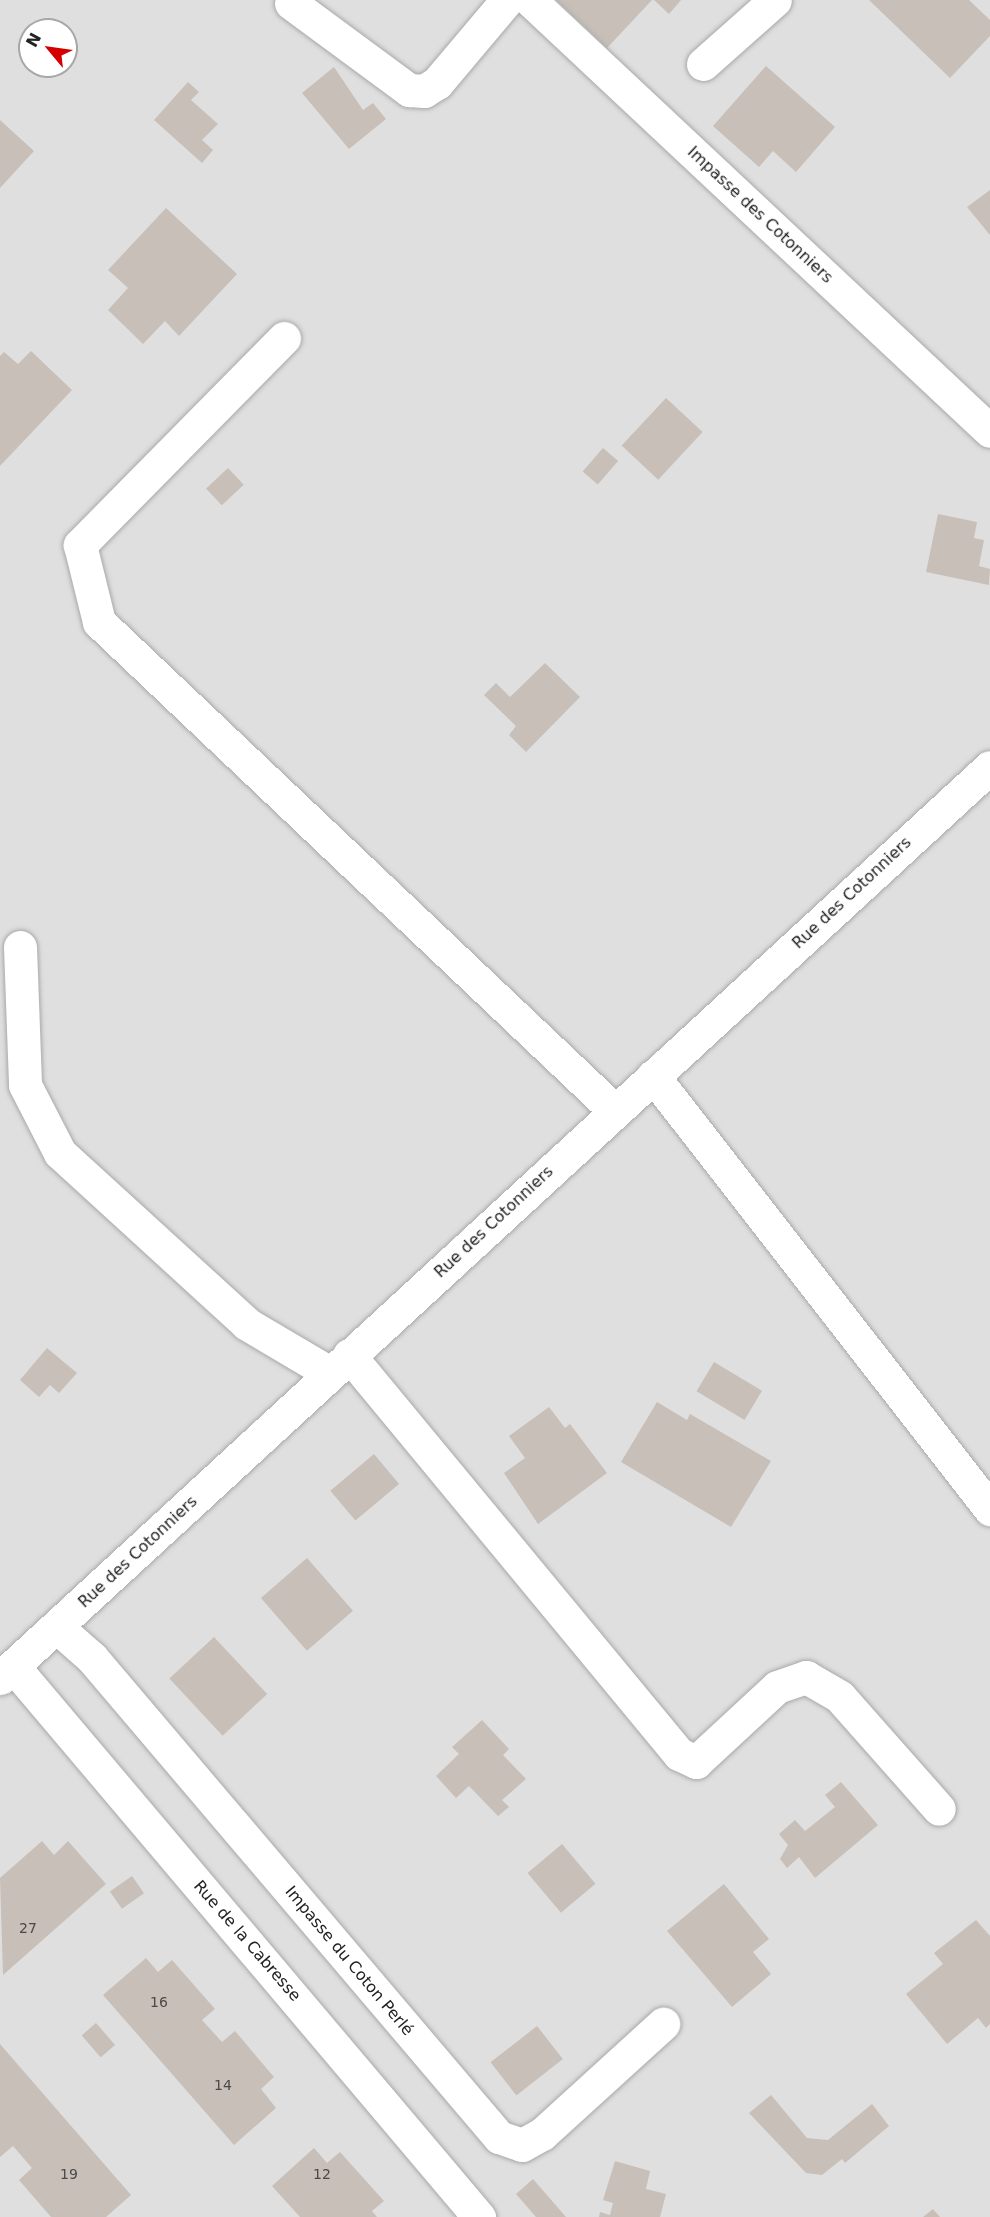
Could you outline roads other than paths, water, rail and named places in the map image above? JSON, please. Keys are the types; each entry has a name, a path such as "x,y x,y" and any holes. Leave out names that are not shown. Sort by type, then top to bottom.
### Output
{"street":[{"path":"291,3 409,90 424,91 437,83 507,0"},
{"name":"Impasse des Cotonniers","path":"530,0 990,431"},
{"path":"703,64 775,0"},
{"path":"284,338 80,545 99,622 615,1111"},
{"name":"Rue des Cotonniers","path":"7,1672 58,1628 339,1364 990,767"},
{"path":"20,947 25,1085 60,1153 247,1324 339,1364 679,1754 696,1762 777,1687 806,1677 840,1697 939,1809"},
{"path":"653,1076 990,1509"},
{"name":"Impasse du Coton Perlé","path":"58,1628 92,1658 499,2138 522,2145 542,2134 663,2024"},
{"name":"Rue de la Cabresse","path":"7,1672 479,2217"}]}
